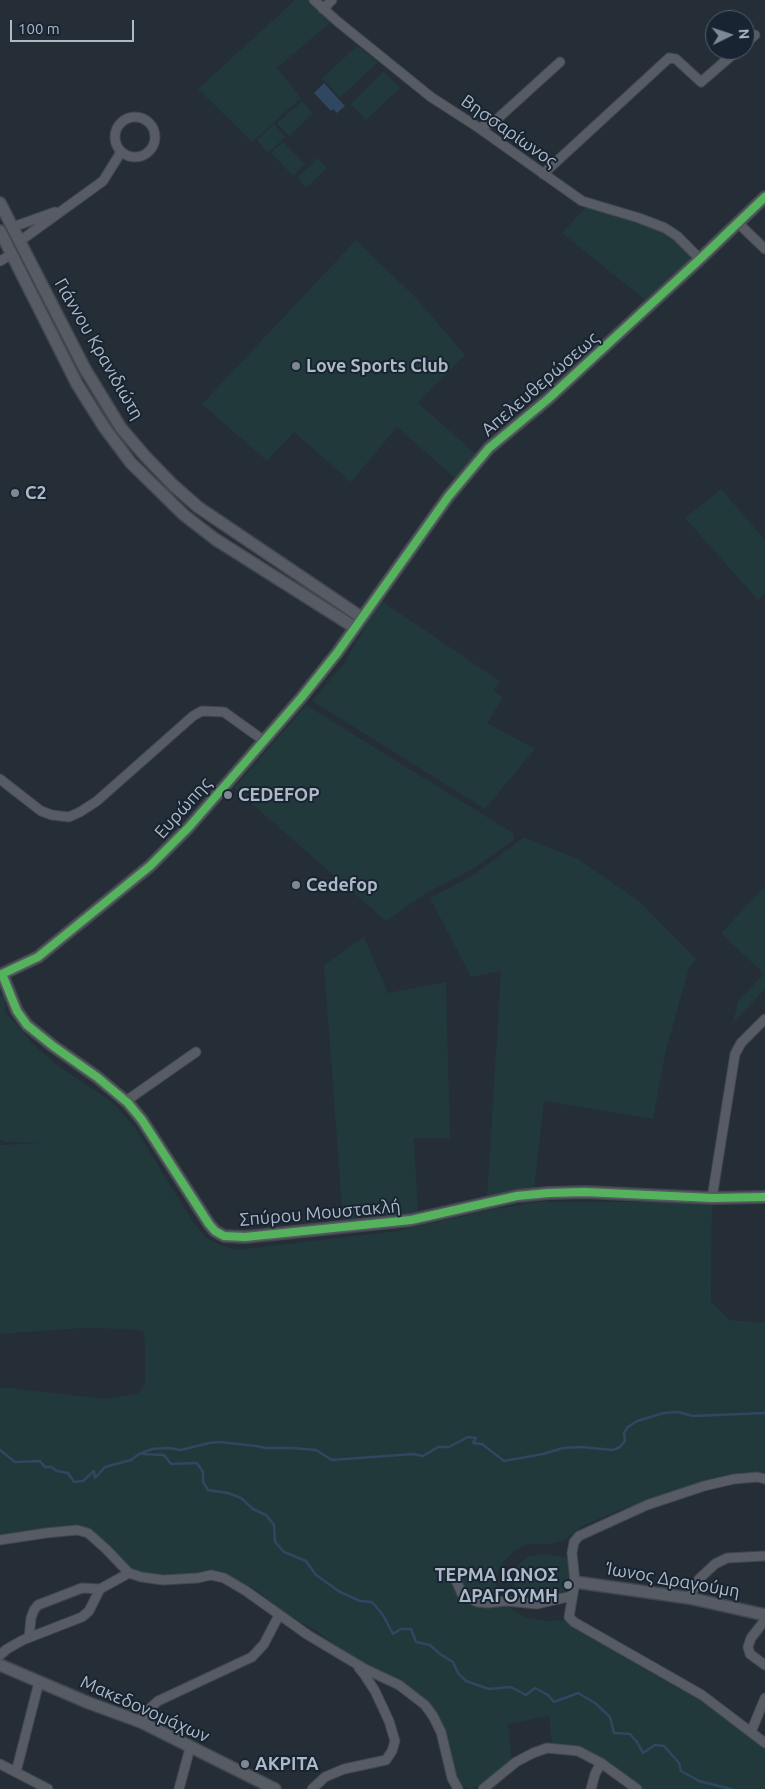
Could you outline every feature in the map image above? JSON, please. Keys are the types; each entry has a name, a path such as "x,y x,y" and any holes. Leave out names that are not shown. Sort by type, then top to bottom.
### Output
{"street":[{"name":"Βησσαρίωνος","path":"314,0 431,98 479,128 582,201 665,228 677,236 700,259"},
{"path":"323,9 332,0"},
{"path":"543,174 672,56 701,82 726,60"},
{"path":"479,128 495,122 560,62"},
{"path":"133,116 146,120 151,124 155,137 151,149 140,156 133,157 121,152 115,140 117,127 121,122 133,116"},
{"path":"20,241 106,178 121,152"},
{"name":"Απελευθερώσεως","path":"354,627 448,496 489,448 548,399 765,197"},
{"name":"Γιάννου Κρανιδιώτη","path":"0,203 90,377 121,428 145,456 198,507 361,616"},
{"path":"13,227 67,208"},
{"path":"738,223 765,249"},
{"name":"Γιάννου Κρανιδιώτη","path":"2,239 12,254 77,384 104,427 131,463 184,515 215,539 354,627"},
{"path":"0,261 12,254"},
{"name":"Ευρώπης","path":"1,975 38,957 150,866 189,827 263,740 302,698 337,653 354,627"},
{"path":"0,779 41,811 52,815 69,817 97,801 193,716 202,712 224,712 263,740"},
{"name":"Σπύρου Μουστακλή","path":"1,975 17,1011 27,1025 104,1083 126,1102 142,1120 209,1224 215,1231 224,1236 245,1237 411,1220 517,1196 548,1193 585,1192 712,1198 765,1197"},
{"path":"712,1198 735,1054 741,1043 765,1019"},
{"path":"126,1102 196,1052"},
{"path":"765,1479 734,1479 704,1486 647,1505 579,1536 574,1542 572,1553 575,1582 569,1617 574,1622 702,1695 765,1743"},
{"path":"0,1540 77,1530 88,1534 106,1549 129,1573 141,1577 163,1580 198,1578 211,1575 224,1578 246,1591 308,1635 364,1669 399,1685 425,1704 441,1732 452,1778 458,1789"},
{"path":"689,1598 699,1580 715,1564 727,1558 765,1556"},
{"path":"29,1637 31,1618 38,1605 82,1588 100,1589 129,1573"},
{"path":"453,1574 462,1594 477,1602 506,1601 537,1604 572,1596"},
{"name":"Ίωνος Δραγούμη","path":"575,1582 689,1598 765,1615"},
{"path":"0,1655 29,1637 82,1618 89,1611 100,1589"},
{"path":"140,1722 145,1713 158,1701 252,1657 264,1644 279,1614"},
{"path":"765,1620 751,1638 748,1647 750,1654 765,1665"},
{"path":"312,1789 325,1777 344,1769 386,1760 392,1751 395,1741 389,1721 375,1691 364,1674 349,1659"},
{"name":"Μακεδονομάχων","path":"0,1664 89,1703 140,1722 275,1789"},
{"path":"16,1772 39,1682"},
{"path":"751,1732 765,1698"},
{"path":"179,1789 190,1748"},
{"path":"483,1789 516,1762 546,1748 578,1751 601,1763 637,1789"},
{"path":"590,1789 601,1763"},
{"path":"0,1764 48,1789"}],"green space":[{"path":"295,0 310,0 332,21 277,68 301,98 252,142 198,89"},
{"path":"357,46 378,62 340,98 322,78"},
{"path":"384,71 400,88 366,120 351,104"},
{"path":"302,101 313,114 289,136 277,123"},
{"path":"274,124 285,137 268,153 257,140"},
{"path":"283,142 305,164 293,176 271,153"},
{"path":"318,158 327,168 306,188 297,178"},
{"path":"586,207 651,225 680,240 690,255 689,260 645,300 562,233"},
{"name":"Love Sports Club","path":"356,240 416,298 465,355 418,403 476,454 456,479 397,427 351,482 294,432 267,461 202,404"},
{"path":"721,489 765,540 765,593 758,600 685,518"},
{"path":"380,600 500,681 494,690 503,698 487,723 535,749 485,809 312,701 344,664"},
{"path":"306,705 513,833 514,840 474,868 427,893 386,921 234,788"},
{"path":"524,837 578,859 639,901 696,959 689,968 665,1054 653,1119 544,1101 534,1189 487,1198 501,971 471,977 430,898 472,876"},
{"path":"765,886 765,989 733,1024 738,1001 764,974 721,933"},
{"path":"364,937 388,993 446,982 450,1138 414,1138 418,1214 343,1222 324,965"},
{"path":"0,995 5,999 5,1012 35,1046 54,1063 112,1102 121,1111 135,1128 193,1222 206,1238 236,1250 397,1231 495,1209 537,1202 712,1202 711,1302 730,1320 765,1323 765,1473 731,1474 697,1483 617,1511 582,1526 565,1540 549,1544 527,1544 516,1550 504,1561 496,1582 497,1590 503,1603 526,1618 544,1621 571,1620 678,1683 737,1728 754,1737 765,1748 765,1789 642,1789 597,1755 579,1747 552,1744 549,1716 508,1724 512,1761 480,1786 469,1789 462,1786 456,1779 441,1725 435,1711 422,1696 410,1687 353,1658 318,1632 283,1612 258,1591 233,1578 186,1579 140,1573 128,1566 104,1541 84,1529 0,1537 0,1387 106,1399 138,1394 145,1383 145,1345 143,1331 128,1329 82,1328 0,1334 0,1145 42,1143 6,1142 0,1140"},
{"path":"543,1554 566,1557 570,1569 566,1591 551,1598 536,1599 522,1597 514,1585 515,1568 527,1557"}],"water":[{"path":"324,83 345,106 337,113 333,109 331,111 314,93"}],"waterway":[{"path":"0,1450 15,1462 40,1461 45,1467 51,1467 57,1471 68,1473 74,1482 83,1481 94,1471 95,1478 105,1467 131,1460 139,1454 152,1449 168,1448 181,1450 209,1443 220,1442 266,1448 316,1450 332,1460 413,1454 423,1456 438,1447 449,1447 468,1437 476,1438 473,1443 482,1444 504,1461 543,1454 563,1448 581,1447 613,1450 620,1447 625,1441 624,1433 628,1427 637,1421 664,1413 678,1412 693,1416 765,1413"},
{"path":"142,1454 164,1455 171,1464 197,1463 203,1472 203,1482 208,1490 228,1493 241,1498 253,1509 266,1515 274,1525 275,1542 284,1552 306,1561 316,1575 340,1592 360,1601 372,1602 383,1615 393,1634 401,1629 411,1629 416,1642 430,1645 453,1662 458,1673 466,1681 489,1689 511,1687 526,1695 535,1688 548,1695 554,1702 578,1693 595,1703 610,1717 614,1733 630,1734 643,1753 655,1745 664,1746 679,1763 681,1771 699,1781 731,1789"}],"cycle path":[{"path":"0,975 38,957 150,866 189,827 301,698 337,653 448,497 489,448 548,399 765,197"},
{"path":"2,974 17,1011 27,1025 97,1077 128,1103 142,1120 209,1224 215,1231 224,1236 245,1237 411,1220 517,1196 548,1193 585,1192 712,1198 765,1197"}],"place":[{"name":"Love Sports Club","path":"296,366"},
{"name":"C2","path":"15,493"},
{"name":"CEDEFOP","path":"228,795"},
{"name":"Cedefop","path":"296,885"},
{"name":"ΤΕΡΜΑ ΙΩΝΟΣ ΔΡΑΓΟΥΜΗ","path":"568,1585"},
{"name":"ΑΚΡΙΤΑ","path":"245,1764"}]}
